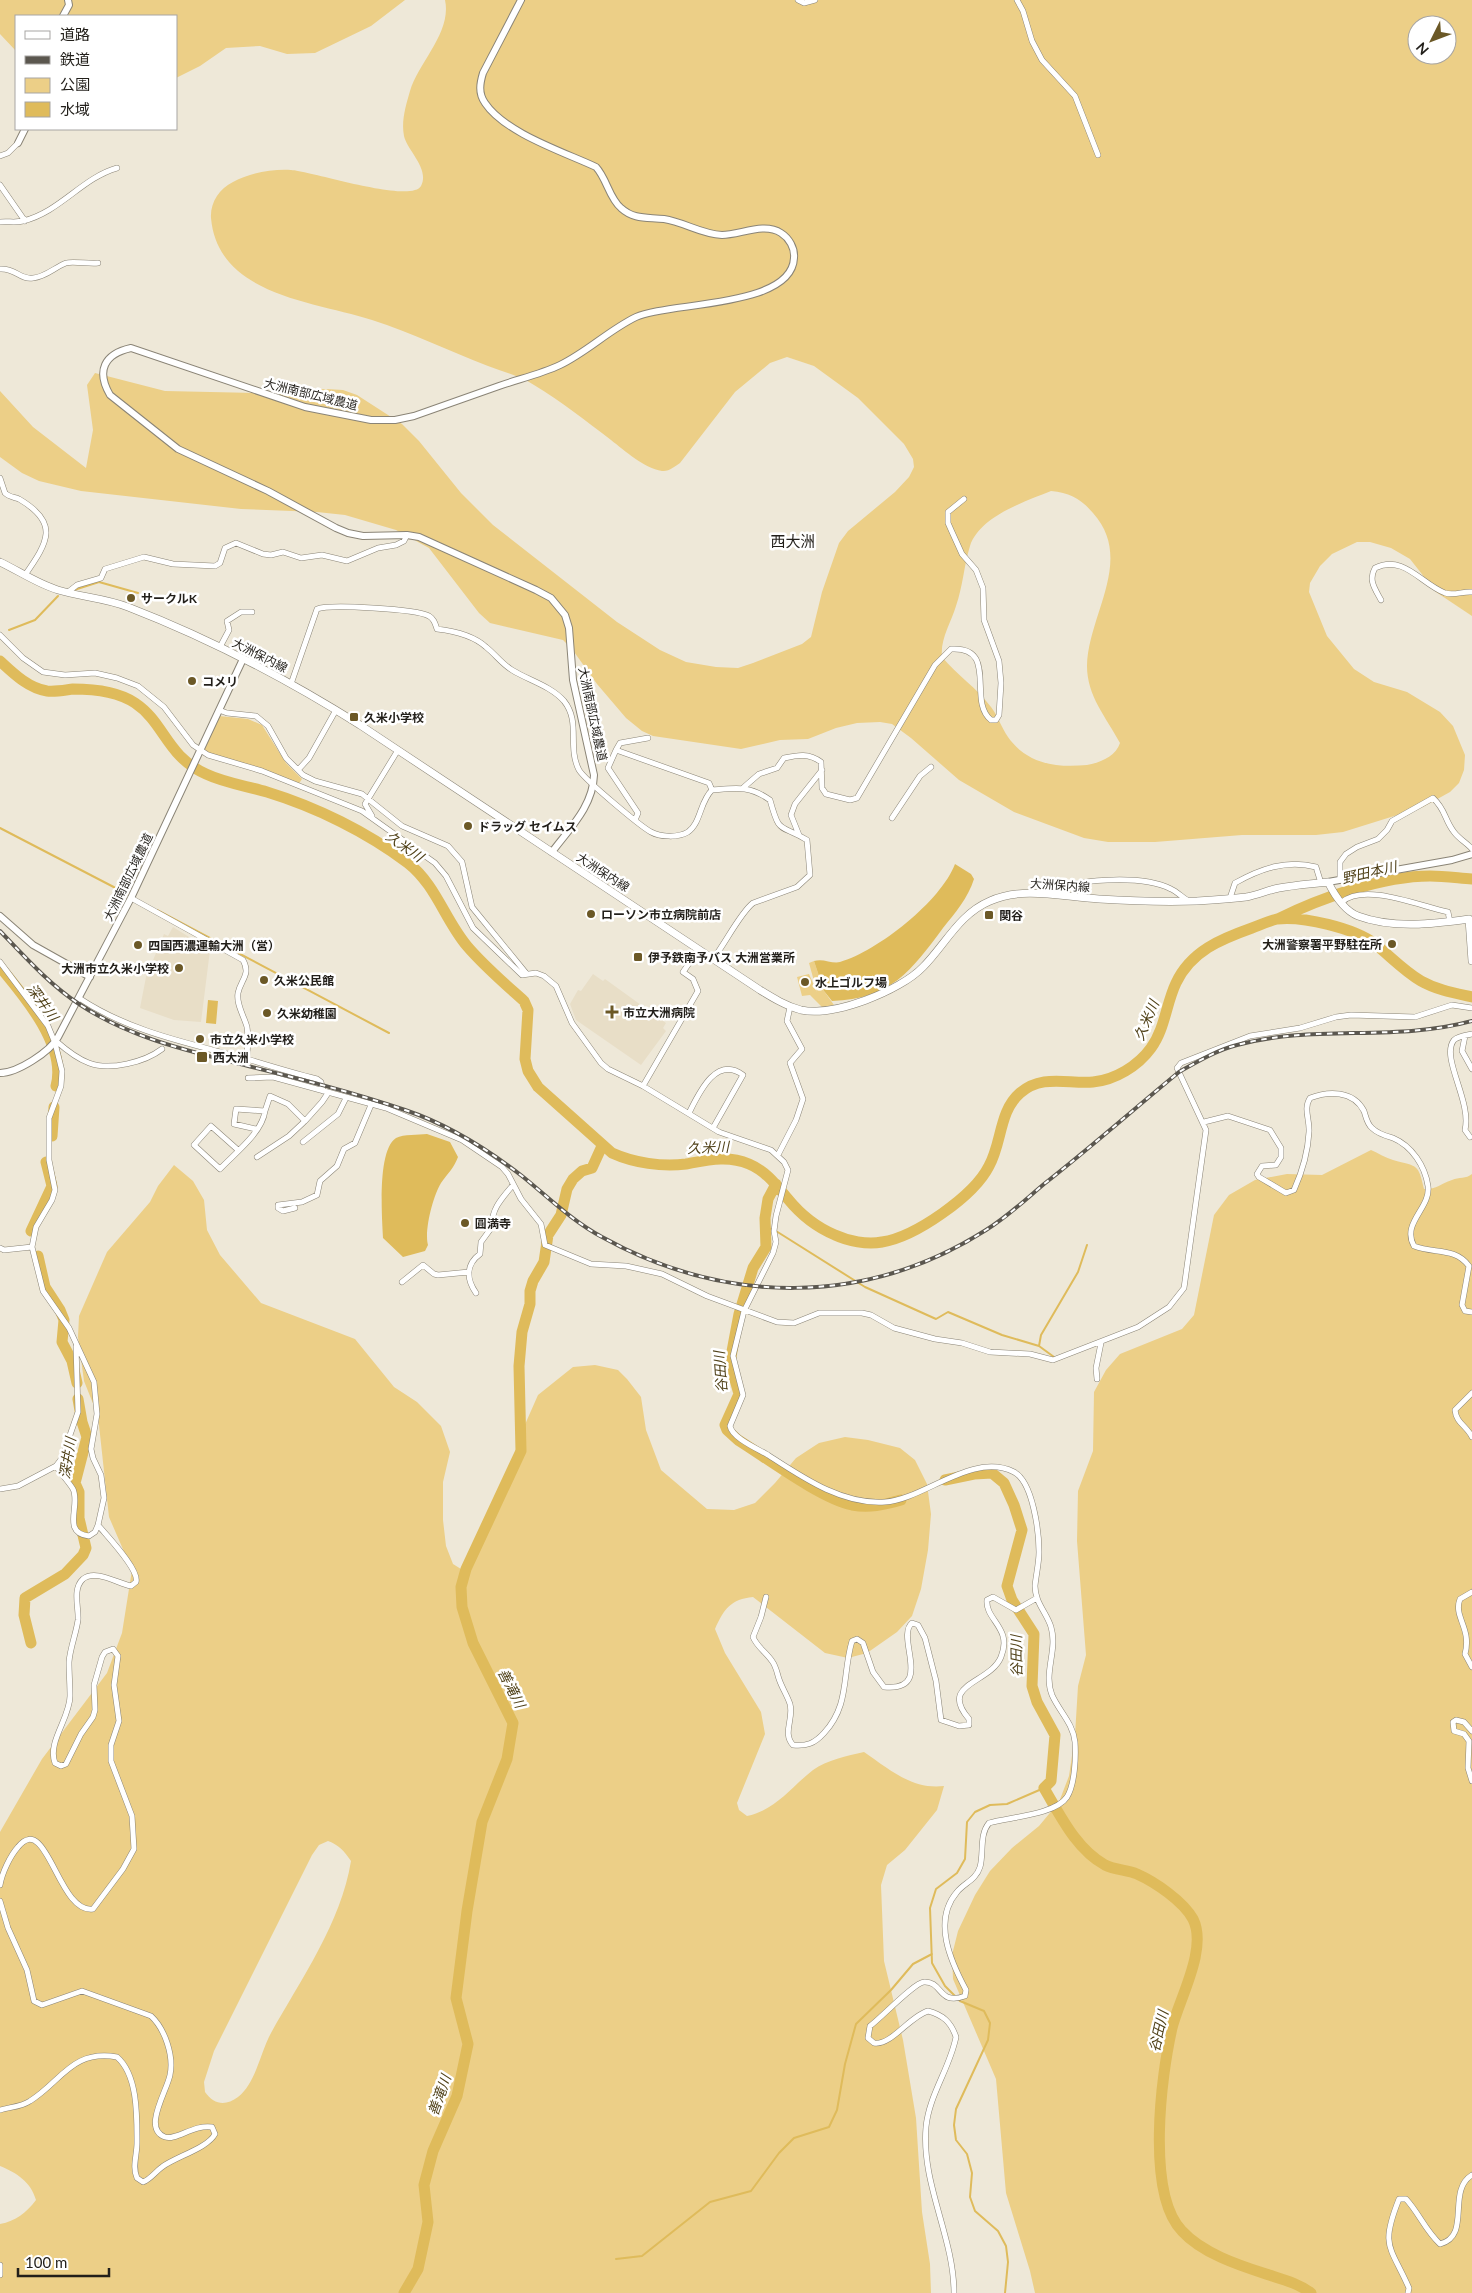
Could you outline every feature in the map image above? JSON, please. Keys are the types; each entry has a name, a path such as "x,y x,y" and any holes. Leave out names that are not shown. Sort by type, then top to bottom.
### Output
{"main road":[{"name":"大洲保内線","path":"0,562 44,584 68,592 120,604 220,647 292,684 398,750 713,959 790,1006 802,1010 818,1010 882,995 912,978 954,928 968,915 989,901 1010,895 1042,894 1097,899 1187,900 1230,898 1278,888 1327,884"},
{"path":"1327,884 1357,916 1379,921 1412,924 1471,919 1472,961"}],"street":[{"path":"64,15 69,5 68,0"},
{"name":"大洲南部広域農道","path":"521,0 483,73 480,83 484,102 492,111 515,128 596,167 603,175 614,200 630,215 675,222 711,234 724,235 766,228 780,232 789,240 795,252 794,264 788,274 780,281 746,296 701,306 662,310 638,316 558,366 414,416 395,420 371,420 295,404 131,348 112,354 105,364 103,373 104,384 110,395 178,449 196,460 268,491 348,533 364,536 408,535 432,542 536,590 551,598 560,606 569,628 571,670 592,762 594,785 584,809 552,852"},
{"path":"798,0 804,3 815,0"},
{"path":"1017,0 1023,11 1032,42 1042,60 1075,96 1098,155"},
{"path":"0,156 8,153 18,143 24,130"},
{"path":"0,222 25,220 58,205 93,177 118,168"},
{"path":"0,184 25,220"},
{"path":"0,269 14,269 24,278 31,279 44,275 65,263 98,263"},
{"path":"0,478 5,493 35,511 44,520 47,537 25,575"},
{"path":"744,787 759,774 777,768 784,758 800,755 813,757 820,762 822,788 826,794 850,800 857,798 934,665 951,648 962,648 971,652 977,660 981,676 982,705 986,716 991,720 996,720 999,715 1001,683 998,660 984,620 983,588 976,570 962,554 948,523 948,512 964,499"},
{"path":"68,592 77,584 101,578 105,569 144,557 183,566 199,564 215,566 220,563 225,548 236,543 263,554 271,555 283,552 302,558 322,555 347,561 378,548 396,545 404,541 408,535"},
{"path":"1381,600 1371,580 1371,574 1375,568 1392,563 1413,572 1444,592 1452,594 1472,592"},
{"path":"292,684 317,609 382,609 425,615 435,622 437,629 453,631 478,641 510,669 563,700 574,722 572,746 580,770 594,785 635,820 657,835 686,833 693,827 706,796 712,790 744,787 770,800 776,822 783,830 799,835 807,840 810,875 797,886 753,903 747,908 727,941 713,959"},
{"path":"220,647 229,630 227,621 241,612 252,612"},
{"path":"0,635 23,658 43,672 65,675 95,673 117,678 138,686 164,707 199,753 262,771 313,793 348,804 378,822 435,863 446,876 473,928 522,975 536,973 551,981 560,992 572,1023 601,1063 608,1069 643,1086 713,1128 771,1150 778,1155 788,1170 777,1209 774,1231 776,1242 773,1253 744,1311 733,1356 743,1395 730,1426 731,1430 782,1465 832,1492 852,1500 885,1502 895,1500 941,1480 979,1468 996,1468 1015,1472 1025,1484 1038,1531 1039,1552 1035,1587 1037,1598 1051,1627 1053,1636 1049,1681 1052,1695 1070,1723 1075,1742 1072,1780 1067,1797 1061,1804 1039,1813 995,1821 989,1823 984,1829 983,1849 976,1876 957,1892 947,1912 946,1937 955,1970 966,1990 964,1996 954,2000 948,1999 934,1985 925,1982 914,1985 898,2003 870,2026 867,2031 868,2038 874,2042 885,2042 914,2017 928,2010 946,2019 953,2027 956,2036 954,2047 934,2096 926,2128 928,2165 951,2253 954,2293"},
{"name":"大洲南部広域農道","path":"54,1044 131,898 243,659"},
{"path":"219,710 256,716 268,726 281,750 298,770 315,781 350,790 368,798 402,826 448,846 462,862 472,907 526,974"},
{"path":"298,770 309,758 336,710"},
{"path":"635,820 638,814 608,768 620,743 648,738"},
{"path":"378,822 365,804 398,750"},
{"path":"616,750 708,783 712,790"},
{"path":"892,818 920,776 931,767"},
{"path":"799,835 791,815 795,804 822,770"},
{"path":"1340,880 1340,862 1346,854 1357,846 1378,839 1387,830 1392,821 1433,798 1442,806 1448,824 1455,834 1472,849"},
{"path":"1230,898 1235,883 1255,872 1290,863 1316,867 1327,884 1452,860 1472,854"},
{"path":"1042,894 1059,886 1127,880 1171,888 1187,900"},
{"path":"1341,901 1372,894 1385,895 1448,912 1450,922"},
{"path":"131,898 243,960 247,967 247,975 238,992 238,1001 246,1027 247,1059"},
{"path":"0,916 33,945 90,977"},
{"path":"643,1086 698,991 693,979 684,972 699,949"},
{"path":"0,962 38,1011 54,1044 62,1071 61,1086 49,1118 49,1160 55,1190 52,1200 36,1227 32,1247 43,1291 69,1328 94,1382 97,1429 92,1449 104,1488 98,1526 95,1532 89,1536 81,1535 76,1530 73,1523 75,1499 73,1489 56,1466"},
{"path":"78,998 114,1019 141,1030 184,1044 247,1059 317,1079 321,1082 325,1092 322,1102 289,1136 257,1157"},
{"path":"248,1078 274,1077 406,1115 462,1140 502,1167 521,1199 542,1224 544,1245 591,1264 626,1266 662,1274 744,1311 786,1324 819,1313 862,1313 871,1315 894,1328 935,1339 962,1342 990,1352 1030,1354 1053,1360 1101,1343 1138,1327 1169,1307 1184,1288 1206,1130 1204,1122 1177,1068 1196,1056 1250,1036 1300,1028 1351,1015 1415,1017 1452,1005 1472,1008"},
{"path":"778,1155 796,1120 803,1099 790,1062 802,1048 787,1021 790,1006"},
{"path":"1470,1137 1465,1130 1468,1109 1451,1056 1451,1045 1456,1038 1472,1034"},
{"path":"1465,1036 1462,1051 1472,1069"},
{"path":"54,1044 97,1065 142,1061 162,1049"},
{"path":"0,1073 15,1071 54,1044"},
{"path":"689,1113 714,1072 722,1068 739,1072 743,1075 713,1128"},
{"path":"1204,1122 1228,1116 1270,1130 1281,1148 1281,1157 1276,1165 1262,1166 1257,1174 1259,1178 1286,1193 1294,1190 1304,1166 1309,1133 1306,1108 1310,1098 1331,1092 1352,1099 1363,1110 1373,1129 1412,1150 1425,1173 1427,1195 1413,1222 1410,1239 1414,1246 1425,1250 1442,1251 1462,1258 1469,1266 1462,1305 1465,1311 1472,1312"},
{"path":"238,1150 211,1126 194,1145 220,1169 238,1150 256,1129 270,1096 288,1104 305,1121"},
{"path":"303,1142 338,1114 346,1098"},
{"path":"295,1208 283,1211 278,1208 278,1205 302,1202 317,1195 320,1181 337,1166 344,1149 355,1143 358,1138 371,1105"},
{"path":"256,1129 234,1124 236,1109 265,1111"},
{"path":"476,1293 469,1282 469,1272 474,1259 480,1254 481,1242 492,1227 491,1218 494,1210 513,1185"},
{"path":"0,1248 4,1250 32,1247"},
{"path":"402,1282 423,1265 438,1275 469,1272"},
{"path":"1097,1379 1096,1368 1101,1343"},
{"path":"0,1489 18,1486 56,1466 62,1458 78,1412 75,1379 76,1345"},
{"path":"1472,1393 1455,1410 1460,1423 1468,1429 1472,1437"},
{"path":"0,1885 17,1848 23,1841 32,1839 38,1841 45,1851 69,1896 78,1906 88,1910 94,1909 123,1869 134,1849 132,1816 111,1760 111,1745 119,1721 114,1685 118,1656 113,1649 105,1652 94,1685 95,1710 93,1717 81,1734 66,1764 61,1766 55,1763 53,1758 55,1744 70,1698 70,1659 78,1618 77,1596 80,1582 85,1577 93,1575 131,1586 138,1578 134,1568 98,1526"},
{"path":"1472,1592 1460,1600 1458,1608 1469,1634 1465,1654 1472,1667"},
{"path":"766,1597 753,1637 755,1643 773,1662 779,1680 787,1695 791,1707 791,1722 787,1734 788,1740 793,1744 804,1746 817,1740 836,1717 841,1705 848,1675 852,1642 857,1639 863,1642 873,1672 884,1687 904,1684 908,1680 911,1672 908,1630 909,1625 912,1623 918,1625 925,1638 936,1681 941,1720 959,1726 969,1726 969,1719 960,1708 958,1700 961,1692 974,1680 989,1674 996,1666 1004,1646 1003,1635 989,1608 987,1600 993,1597 1016,1610 1037,1598"},
{"path":"1472,1731 1464,1722 1456,1720 1453,1722 1454,1731 1464,1734 1469,1741 1468,1768 1472,1780"},
{"path":"0,1901 8,1928 27,1970 34,2001 42,2005 82,1991 151,2016 159,2023 168,2044 171,2074 155,2120 155,2128 158,2133 166,2138 174,2138 196,2127 207,2126 212,2127 215,2134 208,2142 161,2168 148,2180 143,2182 136,2178 134,2169 137,2144 128,2071 117,2057 112,2056 83,2060 68,2067 30,2101 0,2110"},
{"path":"1408,2293 1409,2288 1389,2248 1389,2228 1399,2199 1406,2199 1429,2234 1440,2244 1447,2242 1460,2228 1461,2189 1464,2182 1472,2175"},
{"path":"0,2265 0,2275"}],"shaded area":[{"name":"大洲市立久米小学校","path":"173,927 210,950 201,1022 174,1020 140,1008 146,977 164,934 168,936"},
{"name":"市立大洲病院","path":"593,974 603,981 605,979 666,1023 663,1028 666,1031 641,1065 576,1020 570,1004 578,990 581,991"}],"green space":[{"path":"0,0 405,0 371,26 315,53 287,54 260,46 226,48 200,66 178,77 178,15 15,15 15,50 0,34"},
{"path":"445,0 1472,0 1472,616 1436,592 1410,559 1391,548 1370,542 1357,542 1332,554 1320,566 1310,583 1309,592 1327,636 1354,669 1374,682 1407,692 1440,712 1453,726 1465,755 1464,770 1459,783 1450,792 1423,807 1343,832 1316,835 1242,835 1155,842 1108,842 1084,838 1014,812 959,780 892,724 880,722 857,723 836,728 808,739 780,740 741,749 653,736 642,731 626,718 563,640 490,623 479,613 429,548 396,530 345,515 241,509 81,491 39,481 22,473 0,457 0,391 33,427 86,468 93,430 87,385 95,373 165,391 259,393 326,389 343,390 357,395 402,424 419,441 461,493 493,525 617,622 660,650 686,662 716,667 738,668 802,644 811,637 822,592 839,543 848,531 895,492 909,477 914,467 913,459 904,444 858,398 814,366 787,357 770,363 735,392 680,463 669,470 662,471 648,466 635,458 564,404 529,382 387,325 297,300 272,291 250,280 231,264 218,244 211,218 212,207 216,197 228,185 254,174 276,170 291,170 381,189 413,191 421,186 423,173 404,136 404,119 414,80 434,47 444,24","holes":["1051,491 1064,493 1079,500 1093,513 1105,531 1110,549 1110,568 1089,646 1087,666 1090,687 1094,697 1120,743 1115,752 1107,758 1097,763 1075,766 1053,765 1033,759 1024,753 1008,737 993,710 985,700 942,657 944,637 954,612 968,553 975,535 993,518 1016,505"]},
{"path":"219,716 248,719 262,725 286,763 302,779 298,785 204,751"},
{"name":"水上ゴルフ場","path":"814,961 824,991 834,1005 822,1007 810,995 802,996 797,977 809,974 817,992 809,963"},
{"path":"1371,1150 1390,1159 1416,1167 1424,1189 1436,1187 1472,1174 1472,2293 1035,2293 1006,2193 996,2079 953,1979 952,1955 958,1931 975,1895 990,1871 1012,1848 1039,1826 1059,1802 1069,1776 1075,1735 1078,1686 1086,1655 1077,1541 1078,1491 1093,1451 1094,1392 1106,1370 1120,1354 1182,1329 1194,1315 1214,1215 1229,1195 1255,1180 1287,1174 1322,1175"},
{"path":"174,1165 193,1181 204,1200 207,1230 220,1255 261,1303 355,1339 394,1387 417,1402 441,1426 450,1452 443,1482 443,1520 446,1546 453,1564 461,1569 471,1563 489,1527 523,1429 538,1395 573,1367 595,1365 618,1370 627,1379 641,1397 646,1430 661,1470 707,1509 734,1510 755,1503 796,1458 819,1443 845,1437 868,1440 900,1448 915,1460 927,1484 931,1514 928,1550 921,1589 912,1616 897,1632 867,1653 848,1658 825,1653 753,1597 739,1600 729,1606 715,1629 725,1653 761,1712 765,1734 737,1803 739,1810 747,1816 766,1809 775,1803 813,1770 837,1759 864,1752 901,1777 922,1785 944,1786 937,1810 905,1850 887,1865 881,1885 884,1961 903,2040 916,2118 922,2212 930,2264 931,2293 0,2293 0,2224 20,2216 36,2200 27,2183 0,2166 0,1832 42,1759 107,1673 122,1633 132,1570 109,1517 98,1416 84,1381 78,1337 79,1316 107,1252 150,1202 158,1186","holes":["328,1841 341,1849 351,1861 346,1884 329,1928 307,1971 271,2033 249,2084 234,2100 225,2103 216,2102 205,2092 204,2082 214,2051 312,1855 319,1845"]}],"water":[{"path":"955,864 971,874 974,879 961,905 920,957 898,980 885,988 870,995 832,1001 824,991 814,961 840,962 872,947 889,936 906,923 936,893 948,878"},
{"path":"208,1000 218,1001 216,1024 206,1023"},
{"path":"427,1134 450,1142 458,1157 435,1196 428,1223 428,1245 425,1251 403,1257 383,1238 383,1169 390,1145 396,1138 407,1135"}],"waterway":[{"path":"74,590 99,582 138,593"},
{"path":"9,630 35,620 58,596"},
{"name":"久米川","path":"0,661 33,687 50,691 73,689 97,690 113,693 128,699 145,711 174,749 193,767 213,777 267,792 304,805 376,841 418,872 467,946 524,1001 528,1010 525,1059 528,1071 538,1087 612,1153 639,1162 658,1164 677,1165 726,1159 741,1161 755,1167 766,1175 809,1220 828,1232 852,1241 876,1243 895,1239 926,1224 971,1190 989,1166 1008,1109 1013,1100 1028,1087 1055,1081 1101,1081 1118,1075 1140,1061 1156,1041 1176,983 1182,972 1198,954 1240,932 1277,919 1300,919 1328,924 1366,938 1421,981 1433,987 1472,997"},
{"path":"0,828 131,896"},
{"name":"野田本川","path":"1278,919 1313,903 1372,884 1430,876 1472,879"},
{"path":"157,910 389,1033"},
{"name":"深井川","path":"0,967 32,1007 50,1039 58,1071 56,1086"},
{"name":"深井川","path":"52,1136 54,1107"},
{"name":"善滝川","path":"404,2293 418,2269 428,2222 424,2185 433,2151 457,2096 468,2044 456,1998 467,1911 482,1822 507,1759 513,1723 473,1643 462,1607 461,1587 466,1569 521,1451 519,1366 522,1332 530,1304 530,1291 533,1281 544,1262 548,1235 561,1215 567,1189 573,1179 582,1171 592,1168 602,1146"},
{"name":"深井川","path":"31,1231 52,1186 46,1162"},
{"name":"谷田川","path":"776,1184 768,1199 765,1218 766,1247 753,1268 739,1314 730,1362 739,1394 725,1425 727,1430 738,1440 794,1477 839,1501 852,1505 870,1506 901,1500"},
{"name":"谷田川","path":"766,1229 772,1229"},
{"path":"776,1231 865,1287 936,1319 948,1312 1002,1335 1039,1346 1054,1357"},
{"path":"1039,1346 1041,1335 1078,1272 1087,1245"},
{"name":"深井川","path":"38,1256 45,1287 60,1310 64,1320 62,1342 72,1361 77,1383"},
{"name":"深井川","path":"31,1643 24,1615 25,1598 65,1574 83,1555 86,1548 79,1518 79,1492 75,1483 87,1437 78,1399"},
{"name":"谷田川","path":"945,1480 974,1474 992,1473 1004,1483 1014,1505 1022,1530 1007,1586 1012,1600 1034,1634 1032,1686 1037,1702 1055,1735 1051,1781 1044,1788 1070,1831 1085,1850 1105,1865 1137,1874 1168,1893 1188,1912 1193,1919 1197,1931 1195,1959 1172,2028 1161,2104 1160,2163 1164,2190 1171,2214 1182,2231 1190,2239 1210,2252 1244,2267 1295,2284 1311,2293"},
{"path":"1005,2293 1008,2262 1006,2246 998,2231 975,2211 970,2197 972,2173 967,2154 956,2140 954,2125 956,2109 988,2040 990,2023 984,2011 960,2001 945,1986 932,1963 930,1908 936,1889 957,1873 965,1859 967,1822 975,1812 990,1805 1007,1804 1044,1788"},
{"path":"616,2259 642,2256 710,2202 751,2191 779,2153 794,2138 829,2127 837,2110 845,2064 856,2024 891,1990 913,1964 932,1954"}],"railway":[{"path":"0,931 58,988 79,1004 116,1025 175,1047 342,1090 436,1122 495,1156 591,1231 649,1259 697,1275 746,1285 795,1288 844,1284 892,1273 940,1255 986,1230 1001,1220 1179,1072 1222,1050 1266,1039 1296,1035 1414,1031 1472,1021"}],"place":[{"name":"サークルK","path":"131,598"},
{"name":"コメリ","path":"192,681"},
{"name":"久米小学校","path":"354,717"},
{"name":"ドラッグ セイムス","path":"468,826"},
{"name":"ローソン市立病院前店","path":"591,914"},
{"name":"関谷","path":"989,915"},
{"name":"大洲警察署平野駐在所","path":"1392,944"},
{"name":"四国西濃運輸大洲（営）","path":"138,945"},
{"name":"伊予鉄南予バス 大洲営業所","path":"638,957"},
{"name":"大洲市立久米小学校","path":"179,968"},
{"name":"久米公民館","path":"264,980"},
{"name":"水上ゴルフ場","path":"805,982"},
{"name":"市立大洲病院","path":"612,1012"},
{"name":"久米幼稚園","path":"267,1013"},
{"name":"市立久米小学校","path":"200,1039"},
{"name":"西大洲","path":"202,1057"},
{"name":"圓満寺","path":"465,1223"}],"district":[{"name":"西大洲","path":"793,541"}]}
